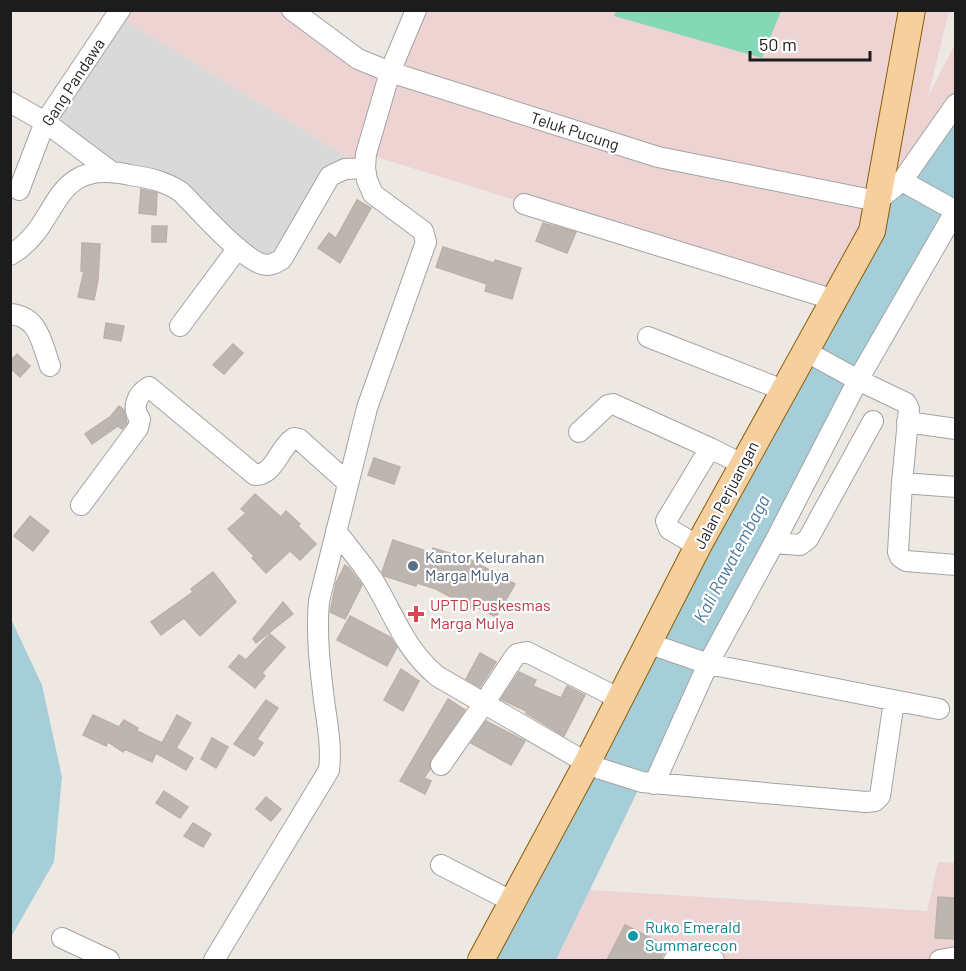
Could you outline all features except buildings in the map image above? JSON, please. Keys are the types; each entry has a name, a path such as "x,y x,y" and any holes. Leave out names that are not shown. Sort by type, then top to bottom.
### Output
{"main road":[{"name":"Jalan Perjuangan","path":"481,960 594,766 620,699 656,646 698,546 783,390 812,355 835,300 872,231 912,10"}],"street":[{"name":"Gang Pandawa","path":"19,190 45,122 120,10"},
{"name":"Teluk Pucung","path":"292,10 318,32 358,59 390,72 658,157 877,201"},
{"path":"214,960 328,770 331,751 319,659 318,601 367,408 426,242 423,231 373,194 365,168 366,154 390,72 416,10"},
{"path":"10,102 45,122 109,170"},
{"path":"877,201 903,181 956,104"},
{"path":"10,255 29,242 73,181 92,172 109,170 172,186 238,248 260,264 269,265 282,259 330,176 345,169 365,168"},
{"path":"648,783 702,662 774,543 854,378 955,210 903,181"},
{"path":"524,204 835,300"},
{"path":"180,326 238,248"},
{"path":"10,314 19,315 36,326 50,366"},
{"path":"648,337 783,390"},
{"path":"812,355 906,403 909,409 898,552 900,557 906,561 956,565"},
{"path":"81,505 141,423 134,407 144,390 149,387 255,475 262,475 268,471 289,441 294,438 299,439 348,483"},
{"path":"579,432 608,405 613,404 742,464"},
{"path":"774,543 800,545 808,540 873,421"},
{"path":"907,422 956,429"},
{"path":"698,546 669,529 666,521 711,448"},
{"path":"902,483 956,487"},
{"path":"336,531 372,578 396,626 421,663 437,676 594,766 648,783 875,801 880,796 894,701"},
{"path":"656,646 702,662 939,709"},
{"path":"441,765 513,658 522,652 537,657 620,699"},
{"path":"441,865 513,902"},
{"path":"63,938 109,960"},
{"path":"674,960 680,957 714,960"},
{"path":"940,960 956,957"}],"shaded area":[{"path":"120,10 292,11 390,72 416,11 949,11 928,96 955,44 955,104 835,300 367,154 365,168 117,15"},
{"path":"117,15 365,168 345,169 269,265 181,192 109,170 45,122"},
{"path":"938,862 955,863 955,960 556,960 590,890 927,911"}],"green space":[{"path":"616,10 781,11 762,58 614,16"}],"water":[{"name":"Kali Rawatembaga","path":"955,104 955,210 654,784 642,782 556,960 481,960 877,201"},
{"path":"11,619 42,685 62,777 54,862 11,937"}],"place":[{"name":"Kantor Kelurahan Marga Mulya","path":"413,566"},
{"name":"UPTD Puskesmas Marga Mulya","path":"416,614"},
{"name":"Ruko Emerald Summarecon","path":"633,936"}]}
